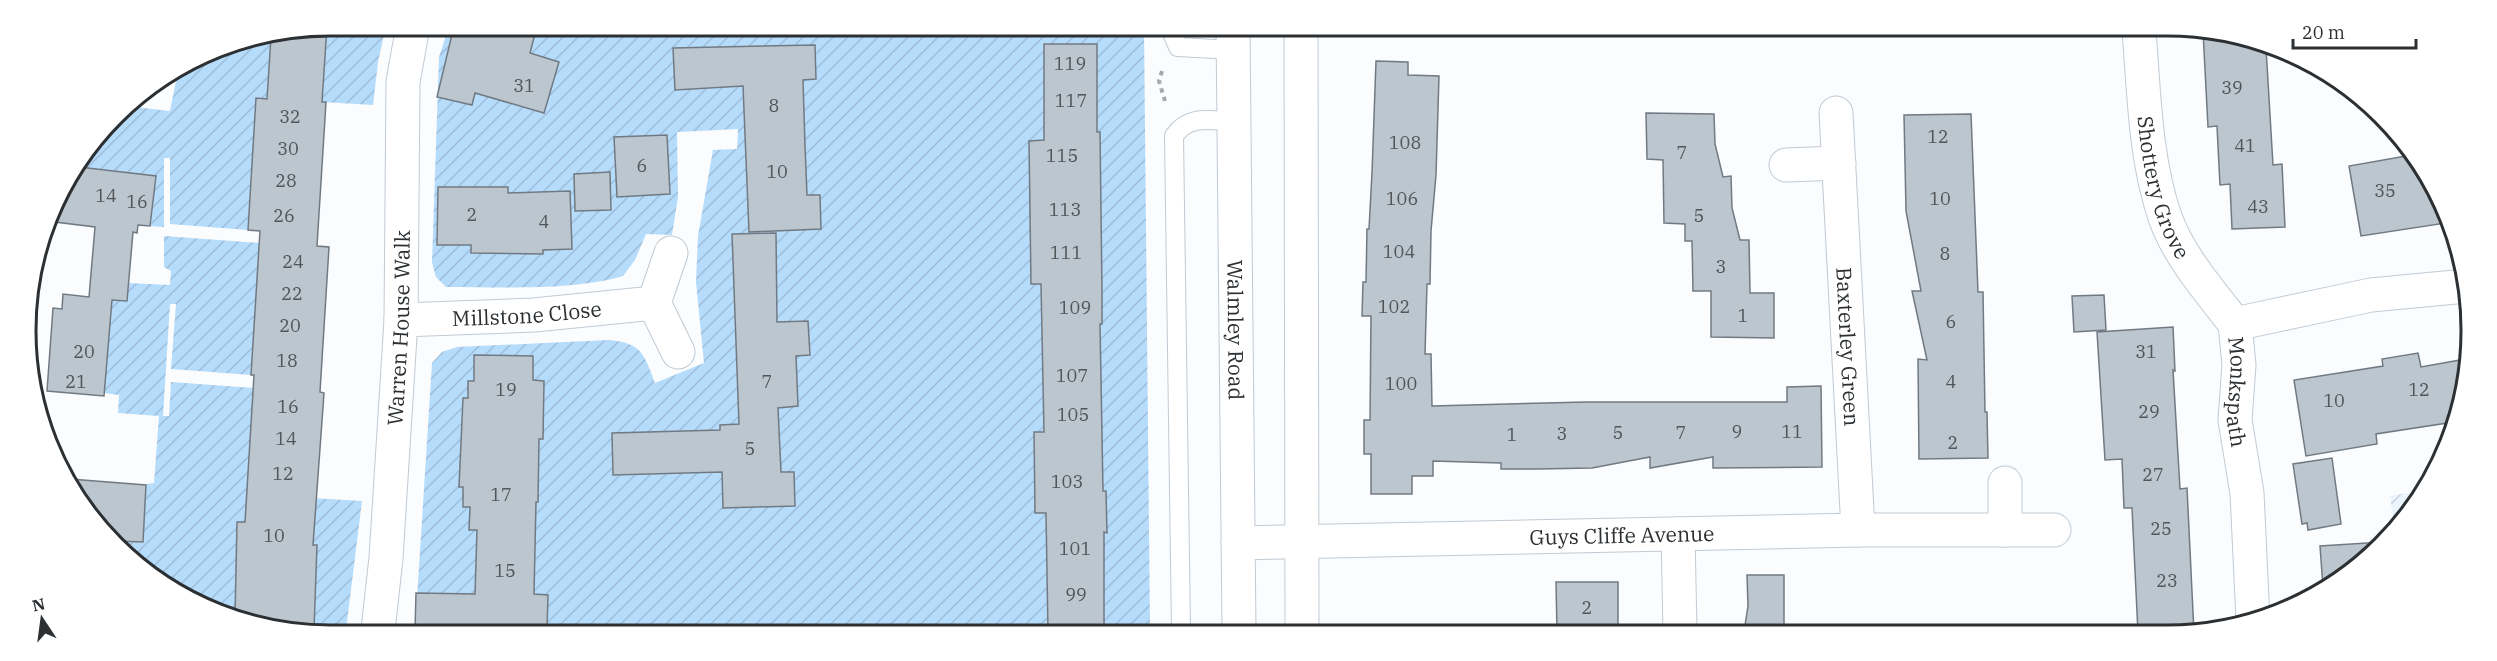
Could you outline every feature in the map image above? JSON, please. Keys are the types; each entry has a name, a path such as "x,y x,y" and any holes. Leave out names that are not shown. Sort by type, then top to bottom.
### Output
{"street":[{"name":"Warren House Walk","path":"379,625 386,558 401,320 404,82 411,36"},
{"path":"1301,36 1302,625"},
{"name":"Shottery Grove","path":"2139,36 2152,166 2165,219 2192,268 2235,324"},
{"name":"Walmley Road","path":"1233,39 1239,625"},
{"name":"Baxterley Green","path":"1836,112 1858,530"},
{"path":"1786,165 1839,163"},
{"path":"672,253 654,303 678,352"},
{"name":"Monkspath","path":"2253,612 2247,493 2235,420 2239,365 2235,324 2372,295 2457,287"},
{"name":"Millstone Close","path":"401,320 534,315 654,303"},
{"path":"2005,483 2005,530"},
{"name":"Guys Cliffe Avenue","path":"1238,543 1858,530 2054,530"},
{"path":"1678,534 1680,625"}],"lane":[{"path":"1173,36 1178,47 1233,39"},
{"path":"1181,625 1174,136 1182,125 1193,121 1234,121"}],"path":[{"path":"1168,36 1160,81 1174,136"}],"shaded area":[{"path":"384,36 373,105 256,98 248,230 170,224 170,158 164,158 164,227 150,226 155,176 85,168 109,136 138,107 170,111 176,80 218,58 254,46 292,39"},
{"path":"446,36 1144,36 1150,625 415,625 432,363 442,352 457,347 609,340 635,347 648,364 655,383 704,363 696,282 698,236 713,150 737,149 738,129 677,132 678,197 672,235 646,234 635,260 623,276 603,281 559,286 446,287 436,277 432,263 439,57"},
{"path":"164,236 260,243 251,375 171,369 176,304 170,304 163,416 169,416 171,382 254,388 247,494 362,501 347,625 311,624 273,619 218,603 183,586 151,564 124,541 143,542 146,484 154,483 159,416 118,413 119,395 104,393 112,300 127,301 129,283 170,285 171,271 164,267"},
{"path":"2412,492 2394,518 2390,496"}],"building":[{"path":"326,36 322,102 326,102 317,246 329,247 320,392 324,393 313,545 317,545 314,624 273,619 235,609 237,522 245,522 260,231 248,230 256,98 267,99 271,42"},
{"path":"452,36 534,36 530,53 559,62 544,113 475,93 472,105 437,97"},
{"path":"2203,39 2243,46 2266,54 2273,165 2282,164 2285,227 2232,229 2230,184 2220,185 2217,126 2208,127"},
{"path":"1044,44 1097,44 1097,132 1100,132 1103,491 1106,491 1107,533 1104,532 1104,625 1048,625 1046,513 1035,513 1034,432 1044,432 1041,284 1031,284 1029,141 1044,140"},
{"path":"815,45 816,79 803,80 805,146 807,195 820,195 821,229 749,232 743,86 675,90 673,48"},
{"path":"1376,61 1408,62 1408,75 1439,76 1436,175 1431,231 1430,284 1427,284 1425,354 1431,354 1432,406 1586,402 1787,402 1787,387 1821,386 1822,467 1713,468 1713,457 1650,468 1650,457 1592,468 1501,469 1501,463 1433,461 1433,476 1412,476 1412,494 1371,494 1371,454 1364,454 1364,420 1370,420 1371,316 1362,316 1363,282 1366,282 1367,229 1369,229"},
{"path":"1646,113 1714,114 1715,144 1723,177 1731,176 1732,208 1740,240 1749,240 1750,293 1774,293 1774,338 1711,337 1711,291 1693,291 1692,241 1685,241 1685,224 1664,223 1663,160 1647,159"},
{"path":"1971,114 1978,292 1983,292 1988,458 1919,459 1918,359 1927,360 1912,291 1921,291 1906,211 1904,115"},
{"path":"667,135 670,194 617,197 614,137"},
{"path":"2404,156 2422,183 2441,224 2361,236 2349,166"},
{"path":"85,168 156,176 150,226 138,225 137,233 133,232 127,301 112,300 104,396 47,391 53,308 62,309 63,294 89,297 95,227 57,222 75,183"},
{"path":"610,172 611,210 575,211 574,174"},
{"path":"438,187 508,187 508,193 570,191 572,249 543,250 543,254 471,253 471,245 437,245"},
{"path":"776,233 777,322 808,321 810,355 796,356 798,406 778,408 781,472 794,472 795,506 723,508 722,472 613,475 612,433 720,430 720,425 739,424 732,234"},
{"path":"2104,295 2106,330 2074,332 2072,296"},
{"path":"2173,327 2175,371 2173,370 2180,489 2187,488 2194,623 2138,625 2132,508 2124,508 2122,459 2105,460 2097,332"},
{"path":"2418,353 2421,367 2459,360 2451,407 2446,423 2376,434 2377,444 2306,456 2294,380 2383,366 2382,359"},
{"path":"474,355 533,356 533,380 544,381 543,439 539,439 538,502 536,502 534,594 548,595 547,625 415,625 416,593 475,594 477,530 469,530 470,507 463,507 463,487 459,487 463,398 468,398 468,381 474,381"},
{"path":"2332,458 2341,524 2308,530 2307,523 2302,524 2293,464"},
{"path":"76,479 146,485 143,542 124,541 122,539 97,510"},
{"path":"2371,543 2322,580 2320,546"},
{"path":"1747,575 1784,575 1784,625 1745,625 1748,606"},
{"path":"1556,582 1618,582 1618,625 1557,625"}]}
